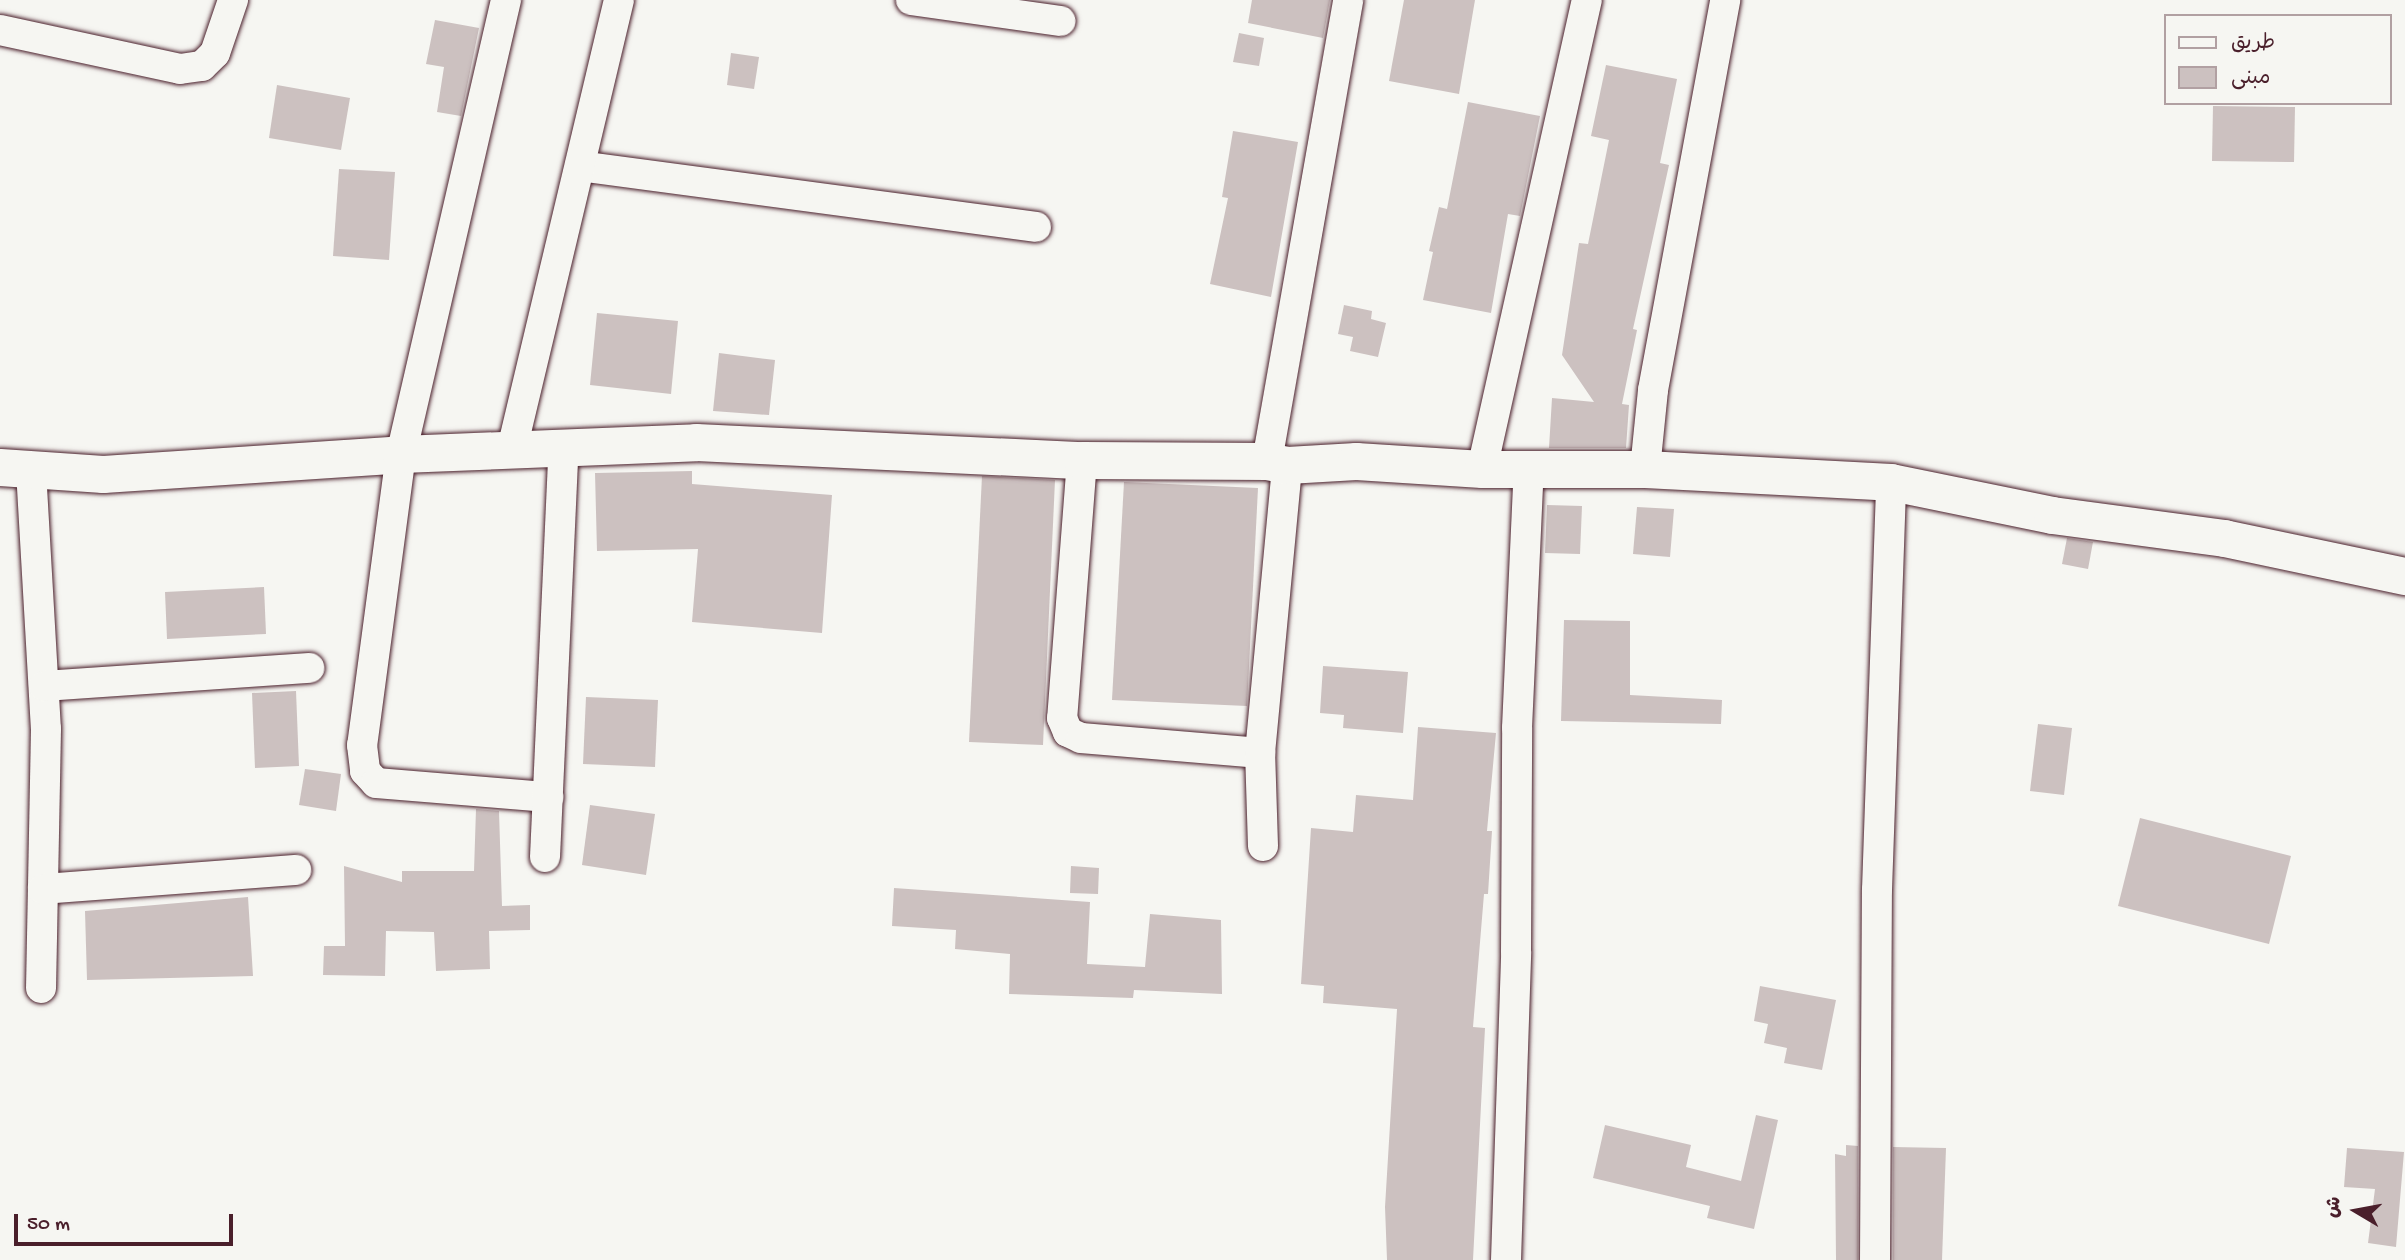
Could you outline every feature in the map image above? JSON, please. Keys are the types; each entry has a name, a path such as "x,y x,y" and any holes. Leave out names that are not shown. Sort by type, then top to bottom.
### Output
{"main road":[{"path":"15,468 197,470 401,454 696,442 831,445 1082,460 1277,463 1356,461 1482,469 1645,469 1891,482 2052,515 2224,538 2405,576"}],"street":[{"path":"0,30 180,69 202,66 215,53 233,0"},
{"path":"506,0 401,454 362,745 365,771 376,783 548,797"},
{"path":"512,449 619,0"},
{"path":"911,0 1061,21"},
{"path":"1264,846 1259,753 1277,463 1348,0"},
{"path":"1482,469 1587,0"},
{"path":"1645,469 1655,378 1725,0"},
{"path":"580,166 1036,227"},
{"path":"545,857 564,446"},
{"path":"1082,460 1062,718 1068,732 1081,738 1259,753"},
{"path":"1506,1260 1516,952 1517,728 1529,467"},
{"path":"15,468 44,687 41,988"},
{"path":"1875,1260 1877,890 1891,482"},
{"path":"44,687 309,668"},
{"path":"43,888 296,870"}],"building":[{"path":"1252,0 1330,0 1323,38 1248,23"},
{"path":"1404,0 1475,0 1459,94 1389,81"},
{"path":"435,20 479,28 461,116 437,112 444,67 426,64"},
{"path":"1239,33 1264,38 1259,66 1233,62"},
{"path":"731,53 759,57 754,89 727,85"},
{"path":"1606,65 1677,79 1660,163 1669,165 1633,329 1637,330 1622,404 1629,405 1626,448 1549,448 1552,398 1594,402 1562,355 1579,243 1588,244 1609,140 1591,136"},
{"path":"277,85 350,98 341,150 269,138"},
{"path":"1468,102 1540,116 1520,216 1508,214 1491,313 1423,300 1433,252 1429,251 1439,207 1447,209"},
{"path":"2213,106 2295,107 2294,162 2212,161"},
{"path":"1233,131 1298,142 1271,297 1210,284 1228,198 1222,197"},
{"path":"339,169 395,172 389,260 333,256"},
{"path":"1344,305 1372,311 1371,319 1386,323 1378,357 1350,351 1353,337 1338,334"},
{"path":"597,313 678,321 671,394 590,385"},
{"path":"719,353 775,360 769,415 713,411"},
{"path":"692,471 692,484 832,495 822,633 692,622 698,549 597,551 595,473"},
{"path":"982,476 1055,480 1043,745 969,742"},
{"path":"1124,482 1258,488 1247,706 1112,700"},
{"path":"1547,505 1582,506 1580,554 1545,553"},
{"path":"1637,507 1674,509 1670,557 1633,554"},
{"path":"2067,538 2093,542 2088,569 2062,564"},
{"path":"264,587 266,634 167,639 165,592"},
{"path":"1564,620 1630,621 1630,695 1722,700 1721,724 1561,721"},
{"path":"1323,666 1408,672 1403,733 1343,728 1344,715 1320,713"},
{"path":"296,691 299,766 255,768 252,693"},
{"path":"586,697 658,700 655,767 583,764"},
{"path":"2038,724 2072,728 2064,795 2030,791"},
{"path":"1418,727 1496,733 1487,831 1492,831 1488,894 1484,894 1473,1027 1485,1028 1473,1260 1387,1260 1385,1207 1397,1009 1323,1003 1324,986 1301,984 1311,828 1353,832 1356,795 1413,800"},
{"path":"305,769 341,774 336,811 299,805"},
{"path":"590,805 655,814 646,875 582,865"},
{"path":"476,809 499,811 502,906 530,905 530,930 489,931 490,969 436,971 434,932 386,931 385,976 323,975 324,946 345,946 344,866 402,882 402,871 474,871"},
{"path":"2140,818 2291,856 2269,944 2118,906"},
{"path":"1071,866 1099,868 1098,894 1070,893"},
{"path":"894,888 1090,902 1087,964 1145,967 1150,914 1221,920 1222,994 1134,990 1133,998 1009,994 1010,954 955,949 956,930 892,926"},
{"path":"248,897 253,976 87,980 85,911"},
{"path":"1760,986 1836,1000 1822,1070 1784,1063 1787,1048 1764,1043 1768,1024 1754,1021"},
{"path":"1756,1115 1778,1120 1754,1229 1707,1218 1710,1206 1593,1178 1605,1125 1691,1145 1686,1167 1741,1181"},
{"path":"1846,1145 1858,1146 1858,1260 1836,1260 1835,1154 1846,1156"},
{"path":"1893,1147 1946,1148 1942,1260 1893,1260"},
{"path":"2347,1148 2404,1152 2396,1247 2368,1243 2375,1189 2344,1187"}]}
